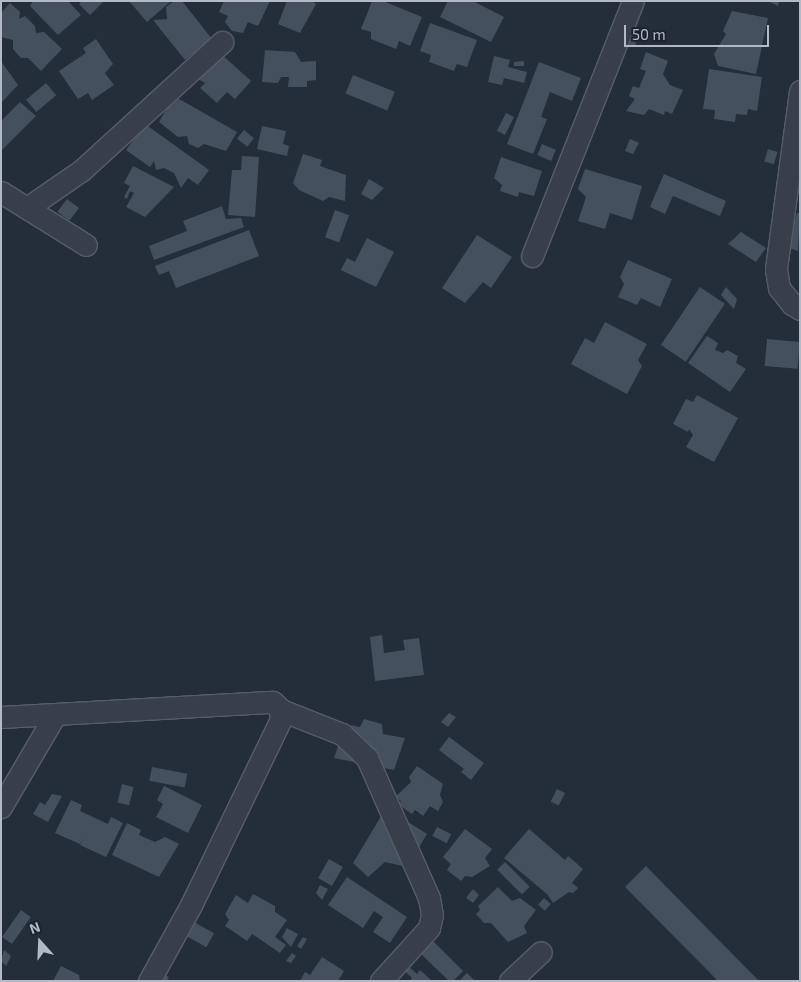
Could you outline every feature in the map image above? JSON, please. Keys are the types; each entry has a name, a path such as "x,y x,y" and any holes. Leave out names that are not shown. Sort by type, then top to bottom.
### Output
{"street":[{"path":"532,256 632,1"},
{"path":"27,208 82,170 222,42"},
{"path":"800,90 792,194 776,269 779,288 792,304 800,309"},
{"path":"1,192 86,245"},
{"path":"1,717 273,702 281,710 342,734 367,758 430,898 432,915 429,928 381,981"},
{"path":"149,981 191,906 280,721 281,710"},
{"path":"1,807 55,715"},
{"path":"510,981 540,952"}],"building":[{"path":"33,1 68,1 81,15 58,35 30,6"},
{"path":"82,1 104,1 90,15 79,4"},
{"path":"129,1 171,1 147,22"},
{"path":"174,1 182,1 212,39 185,60 153,20 167,19 166,7"},
{"path":"224,1 270,1 258,26 248,22 243,33 232,31 225,22 228,16 219,12"},
{"path":"287,1 312,1 316,4 300,33 278,24"},
{"path":"372,1 383,1 422,17 410,46 399,41 396,49 371,39 371,32 361,29"},
{"path":"448,1 473,1 504,17 491,42 440,17"},
{"path":"768,1 779,1 778,6"},
{"path":"10,3 20,12 19,19 25,16 35,26 36,33 44,32 62,49 41,71 28,58 21,58 13,49 13,40 1,37 1,13"},
{"path":"732,11 768,18 756,74 718,66 714,54 726,34 723,31"},
{"path":"430,23 477,40 467,67 457,64 454,71 429,62 431,55 420,51"},
{"path":"625,31 638,35 635,47 621,42"},
{"path":"96,39 113,64 105,73 114,85 92,100 88,93 78,99 59,71 86,53 83,48"},
{"path":"265,50 295,52 301,62 316,61 316,80 307,81 307,87 288,87 289,77 281,77 278,83 262,82"},
{"path":"646,52 668,61 663,74 670,85 683,90 672,114 665,111 664,115 649,109 644,115 626,111 635,99 629,96 633,86 639,88 646,71 640,69"},
{"path":"221,54 251,81 235,99 227,92 217,103 200,88 205,83 198,79"},
{"path":"494,56 510,60 508,67 527,72 524,83 504,78 502,85 488,82"},
{"path":"1,61 18,85 1,103"},
{"path":"524,61 524,66 514,66 514,62"},
{"path":"539,62 581,78 572,101 550,92 541,117 547,119 533,154 507,144"},
{"path":"709,69 762,77 757,111 748,109 747,115 736,114 735,122 714,119 715,110 703,109"},
{"path":"353,75 395,92 387,110 346,94"},
{"path":"46,83 56,95 36,112 26,100"},
{"path":"174,96 237,132 226,151 204,144 198,148 189,144 187,136 178,137 159,122"},
{"path":"20,102 36,116 1,151 1,121"},
{"path":"506,113 514,117 505,135 497,131"},
{"path":"145,124 209,170 198,185 188,178 181,188 174,173 164,168 156,170 154,161 150,167 126,150"},
{"path":"262,126 286,131 283,144 289,146 287,156 257,149"},
{"path":"244,130 254,138 247,147 237,139"},
{"path":"630,139 639,143 633,154 625,151"},
{"path":"542,144 556,150 551,161 537,155"},
{"path":"768,149 778,152 774,164 764,161"},
{"path":"303,154 322,160 320,166 346,175 345,201 329,197 323,201 299,190 293,183"},
{"path":"242,156 259,157 255,217 228,215 232,170 241,170"},
{"path":"501,157 542,171 534,196 519,192 518,197 500,191 502,185 494,178"},
{"path":"133,166 174,187 145,217 126,207 134,193 130,191 127,199 124,197 130,186 124,183"},
{"path":"585,169 642,186 632,220 610,213 605,229 578,221 586,197 578,189"},
{"path":"664,174 726,201 720,216 673,196 665,214 650,207"},
{"path":"369,179 384,188 372,200 361,194"},
{"path":"67,199 79,208 69,221 57,212"},
{"path":"222,206 226,219 241,218 244,227 154,260 149,246 187,231 183,221"},
{"path":"335,210 349,215 339,242 325,237"},
{"path":"797,213 800,213 798,251 786,247"},
{"path":"249,230 259,256 176,288 169,271 159,275 155,266"},
{"path":"741,232 766,248 756,262 728,244"},
{"path":"477,235 512,257 491,288 483,282 465,303 442,288"},
{"path":"367,238 394,252 376,287 341,270 347,258 355,262"},
{"path":"628,260 672,279 660,307 641,298 637,305 618,297 624,284 620,277"},
{"path":"700,287 725,304 686,362 661,345"},
{"path":"726,287 737,299 734,309 721,295"},
{"path":"605,322 647,344 638,360 642,366 627,394 571,364 585,338 594,343"},
{"path":"707,336 718,343 715,350 723,353 727,350 738,356 736,363 746,369 730,392 688,363"},
{"path":"767,339 800,342 798,369 765,366"},
{"path":"697,395 738,418 714,462 686,447 693,435 689,429 688,432 673,424 686,399 693,402"},
{"path":"382,635 384,653 405,650 403,640 419,638 424,675 375,681 370,637"},
{"path":"449,713 456,717 448,727 441,722"},
{"path":"364,719 382,724 383,734 405,738 394,770 334,758 342,734 351,736 351,725 360,727"},
{"path":"449,737 484,763 471,780 461,772 464,769 439,750"},
{"path":"417,766 443,784 440,795 443,802 438,811 430,806 423,816 415,810 412,814 399,805 401,801 395,797 411,782 409,777"},
{"path":"152,767 187,774 185,788 149,781"},
{"path":"122,784 134,787 129,805 117,802"},
{"path":"164,786 202,805 188,833 156,817 163,804 157,800"},
{"path":"557,789 565,793 559,806 551,801"},
{"path":"52,794 62,796 48,822 33,814 40,802 45,805"},
{"path":"71,800 82,805 80,811 108,824 111,817 123,823 106,857 80,845 84,837 80,844 55,833"},
{"path":"386,808 427,834 407,867 385,862 368,877 353,863"},
{"path":"127,823 141,830 139,835 155,842 165,837 179,844 159,877 112,855"},
{"path":"437,827 451,834 447,843 432,836"},
{"path":"465,829 492,849 485,858 490,866 472,877 465,876 461,881 447,870 451,864 443,857"},
{"path":"529,829 565,860 568,856 583,869 572,883 578,888 573,893 569,892 553,903 547,894 504,858"},
{"path":"329,859 343,867 332,886 318,878"},
{"path":"505,862 530,887 522,895 497,870"},
{"path":"646,866 759,981 718,981 625,887"},
{"path":"347,877 407,917 390,943 373,932 383,917 374,911 363,928 328,905"},
{"path":"320,885 328,889 322,900 316,893"},
{"path":"498,887 512,901 520,898 536,910 524,926 527,933 508,942 491,923 484,923 476,914 480,910 478,906"},
{"path":"473,889 479,895 473,903 466,898"},
{"path":"253,894 275,906 275,912 287,920 275,937 286,945 280,953 252,934 247,941 225,926 229,920 225,914 236,895 248,903"},
{"path":"544,898 551,904 545,911 538,905"},
{"path":"21,910 31,917 12,944 2,937"},
{"path":"194,922 214,933 206,947 186,936"},
{"path":"287,928 298,934 291,947 282,937"},
{"path":"303,937 307,939 301,949 297,946"},
{"path":"432,940 463,971 453,981 449,981 419,952"},
{"path":"4,950 11,956 6,966 1,961"},
{"path":"292,953 296,956 291,963 286,961"},
{"path":"322,957 344,971 338,981 300,981 305,972 310,975"},
{"path":"407,965 417,974 420,970 432,981 410,981 412,978 403,969"},
{"path":"61,966 79,975 80,981 53,981"},
{"path":"159,972 169,977 167,981 155,981"},
{"path":"467,973 475,981 459,981"}]}
